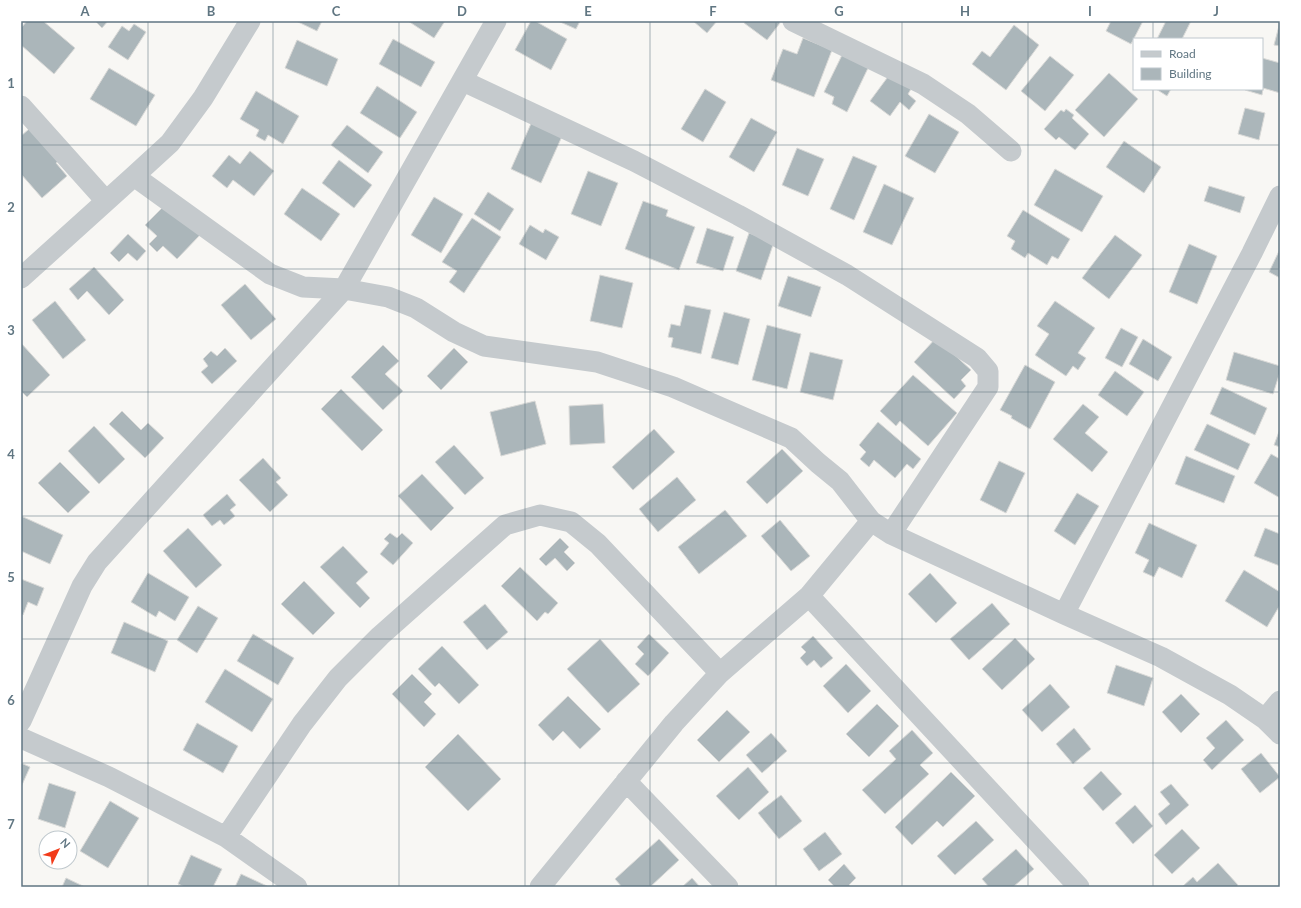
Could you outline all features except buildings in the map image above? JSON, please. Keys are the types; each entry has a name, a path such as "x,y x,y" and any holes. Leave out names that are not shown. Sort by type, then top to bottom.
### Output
{"street":[{"path":"21,278 170,143 203,98 250,21"},
{"path":"21,721 82,586 97,562 344,289 496,21"},
{"path":"793,21 923,84 968,114 1011,151"},
{"path":"463,81 634,161 738,215 847,276 977,358 988,371 988,387 891,534"},
{"path":"21,106 106,201"},
{"path":"134,176 270,274 304,287 344,289 388,297 416,308 454,332 484,346 598,362 673,387 791,438 840,481 871,521 891,534 1161,657 1230,695 1266,719 1280,734"},
{"path":"1064,614 1252,253 1280,196"},
{"path":"226,837 302,724 338,678 380,636 505,525 540,516 571,522 598,544 720,673"},
{"path":"540,887 674,722 720,673 809,596 871,521"},
{"path":"809,596 1079,887"},
{"path":"1266,719 1280,701"},
{"path":"21,738 109,776 226,837 297,887"},
{"path":"626,781 728,887"}]}
